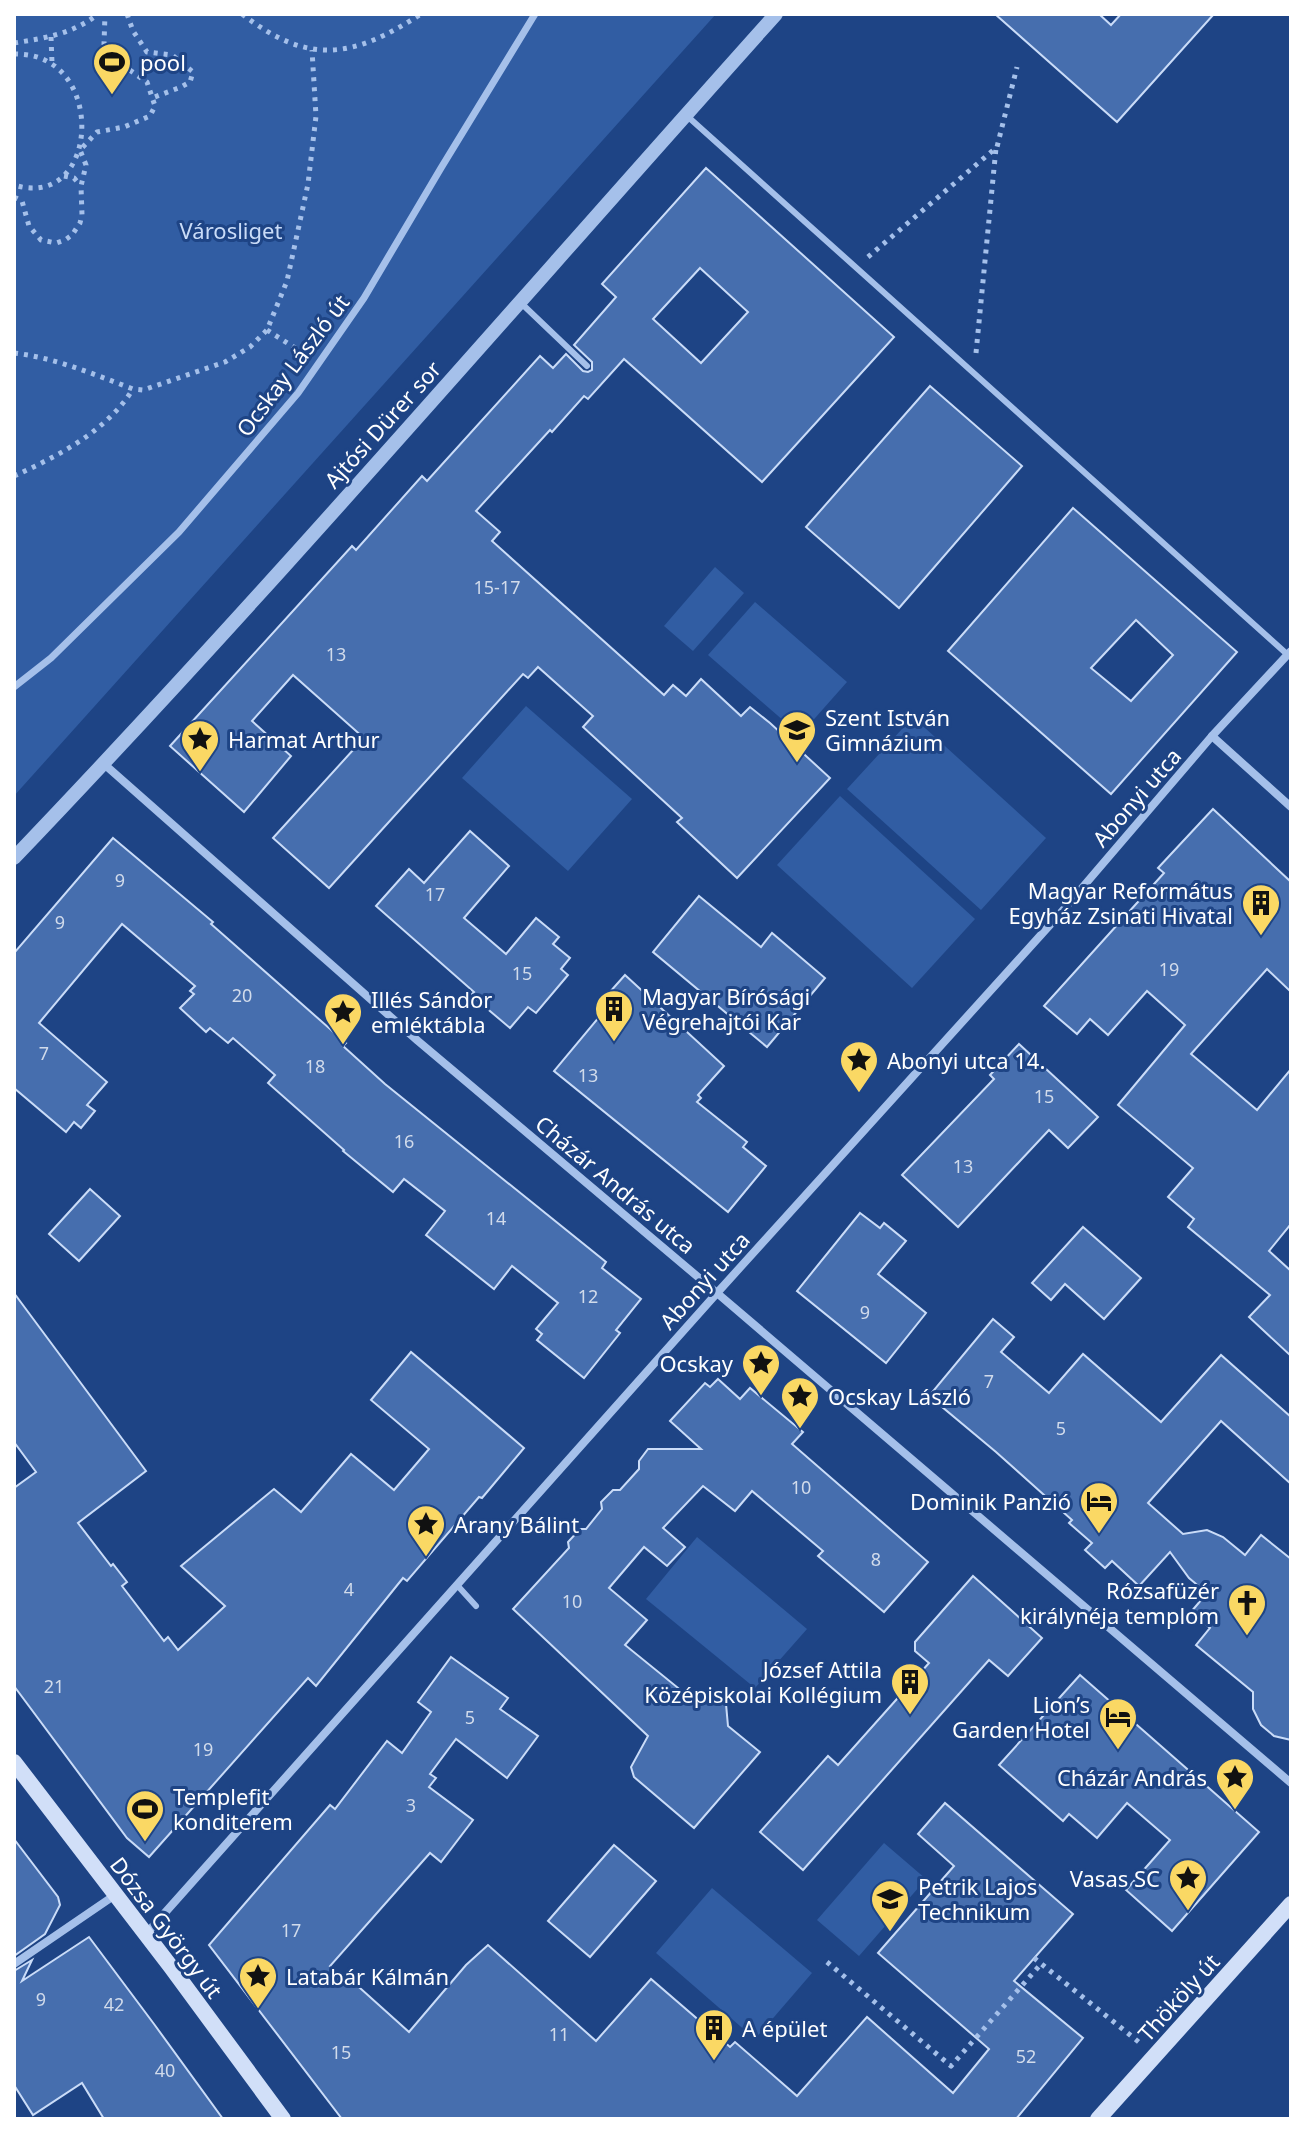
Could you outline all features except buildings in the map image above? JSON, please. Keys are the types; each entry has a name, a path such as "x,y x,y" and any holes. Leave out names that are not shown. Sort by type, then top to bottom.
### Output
{"main road":[{"name":"Dózsa György út","path":"14,1762 283,2119"},
{"name":"Thököly út","path":"1098,2119 1291,1904"}],"street":[{"name":"Ocskay László út","path":"14,687 51,658 179,532 298,393 364,298 535,14"},
{"name":"Ajtósi Dürer sor","path":"14,858 104,764 521,303 776,14"},
{"name":"Abonyi utca","path":"146,1935 717,1293 1058,916 1212,736 1289,653"},
{"path":"1212,736 1291,807"},
{"name":"Cházár András utca","path":"104,764 418,1041 1291,1783"},
{"path":"14,1964 115,1895"}],"lane":[{"path":"685,115 1289,653"},
{"path":"521,303 587,366"},
{"path":"457,1585 476,1606"}],"path":[{"path":"14,43 72,31 98,14"},
{"path":"80,150 97,132 124,127 150,116 155,106 147,82 115,60 104,44 105,14"},
{"path":"127,14 133,31 147,52 172,55 193,72 190,82 152,98"},
{"path":"242,14 262,29 312,50 338,50 369,44 421,14"},
{"path":"51,37 52,63"},
{"path":"14,353 37,355 69,364 143,390 225,362 250,347 267,330 287,281 308,184 316,116 312,50"},
{"path":"14,54 32,55 52,63 65,77 81,112 80,150 64,176 53,184 25,189 17,186 15,199 22,201 26,218 34,234 41,240 56,243 65,240 80,223 81,186 86,165 80,150"},
{"path":"974,374 997,147 1017,67"},
{"path":"855,268 997,147"},
{"path":"64,176 74,178 81,186"},
{"path":"267,330 319,364"},
{"path":"14,476 61,453 111,417 133,389"},
{"path":"1034,1958 1155,2056"},
{"path":"827,1962 951,2066 1041,1964"}],"green space":[{"name":"Városliget","path":"14,14 716,14 14,796"},
{"path":"715,567 744,593 693,651 664,626"},
{"path":"755,602 847,682 800,735 708,655"},
{"path":"526,706 632,799 568,871 462,778"},
{"path":"913,717 1046,838 981,910 847,789"},
{"path":"840,796 975,919 912,988 777,865"},
{"path":"697,1537 807,1629 755,1688 646,1599"},
{"path":"884,1843 926,1879 859,1956 817,1920"},
{"path":"712,1888 812,1973 755,2039 656,1953"}],"place":[{"name":"pool","path":"112,96"},
{"name":"Szent István Gimnázium","path":"797,764"},
{"name":"Harmat Arthur","path":"200,773"},
{"name":"Magyar Református Egyház Zsinati Hivatal","path":"1261,937"},
{"name":"Magyar Bírósági Végrehajtói Kar","path":"614,1043"},
{"name":"Illés Sándor emléktábla","path":"343,1046"},
{"name":"Abonyi utca 14.","path":"859,1094"},
{"name":"Ocskay","path":"761,1397"},
{"name":"Ocskay László","path":"800,1430"},
{"name":"Dominik Panzió","path":"1099,1535"},
{"name":"Arany Bálint","path":"426,1558"},
{"name":"Rózsafüzér királynéja templom","path":"1247,1637"},
{"name":"József Attila Középiskolai Kollégium","path":"910,1716"},
{"name":"Lion’s Garden Hotel","path":"1118,1751"},
{"name":"Cházár András","path":"1235,1811"},
{"name":"Templefit konditerem","path":"145,1843"},
{"name":"Vasas SC","path":"1188,1912"},
{"name":"Petrik Lajos Technikum","path":"890,1933"},
{"name":"Latabár Kálmán","path":"258,2010"},
{"name":"A épület","path":"714,2062"}]}
